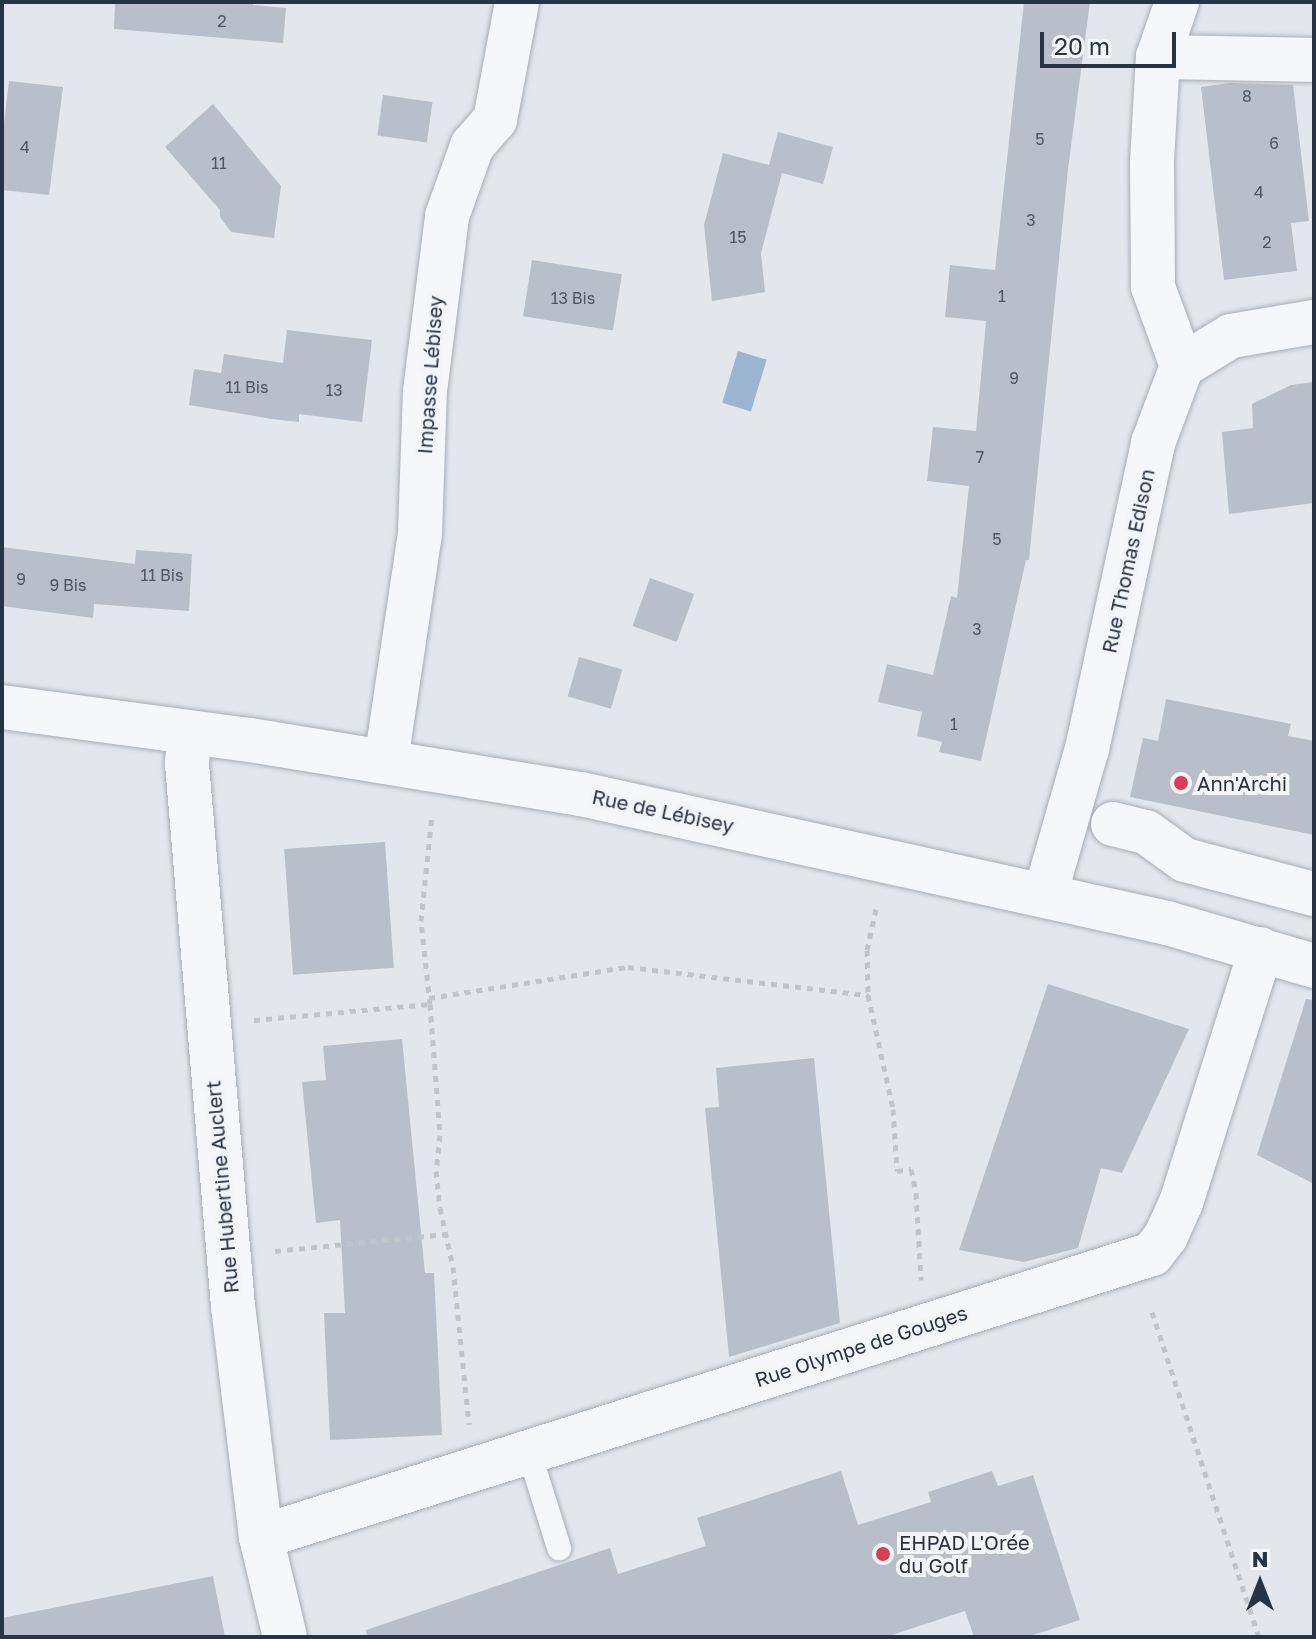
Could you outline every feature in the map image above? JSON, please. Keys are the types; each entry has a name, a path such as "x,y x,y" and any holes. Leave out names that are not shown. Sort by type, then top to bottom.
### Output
{"street":[{"name":"Impasse Lébisey","path":"386,761 420,533 425,391 447,216 472,146 495,120 517,2"},
{"path":"1177,2 1158,57 1152,162 1153,287 1182,366 1231,336 1314,322"},
{"path":"1158,57 1314,60"},
{"name":"Rue Thomas Edison","path":"1045,895 1087,749 1153,443 1182,366"},
{"name":"Rue de Lébisey","path":"2,707 386,761 581,794 1045,895 1261,949 1314,966"},
{"name":"Rue Hubertine Auclert","path":"190,733 187,764 233,1306 261,1537 285,1637"},
{"path":"1113,824 1146,832 1185,860 1314,894"},
{"name":"Rue Olympe de Gouges","path":"261,1537 1152,1254 1166,1236 1181,1203 1261,949"}],"lane":[{"path":"529,1452 559,1548"}],"path":[{"path":"432,809 421,921 440,1135 436,1171 453,1267 470,1439"},
{"path":"876,909 867,950 868,995 893,1109 897,1171 911,1169 916,1193 922,1291"},
{"path":"249,1020 430,1001 628,967 868,995"},
{"path":"270,1252 446,1234"},
{"path":"1152,1312 1259,1637"}],"water":[{"path":"738,351 767,360 751,411 722,403"}],"building":[{"path":"115,2 253,2 253,5 286,8 283,43 114,29"},
{"path":"1024,2 1090,2 1068,169 1029,560 1026,560 981,761 939,752 942,742 917,736 922,712 878,702 887,664 933,675 951,596 957,598 969,486 927,481 933,427 976,431 986,321 945,317 950,265 995,270"},
{"path":"9,81 63,87 49,195 2,190 2,140"},
{"path":"1230,83 1293,85 1309,221 1291,223 1297,271 1224,280 1201,87"},
{"path":"383,95 433,102 427,143 377,136"},
{"path":"213,104 281,186 274,238 231,232 220,217 220,210 165,147"},
{"path":"778,132 833,147 823,184 782,173 761,253 765,292 712,301 704,225 723,153 769,165"},
{"path":"532,260 622,274 613,331 523,316"},
{"path":"287,330 372,340 362,422 299,414 299,422 189,405 194,369 221,373 224,354 283,363"},
{"path":"1314,382 1314,503 1229,514 1222,432 1253,428 1252,404 1291,385"},
{"path":"2,547 135,564 136,550 192,554 189,611 94,604 93,618 2,606"},
{"path":"650,578 694,594 677,642 633,626"},
{"path":"579,657 622,669 611,709 568,696"},
{"path":"1166,699 1291,724 1288,736 1314,741 1314,835 1130,797 1143,738 1158,741"},
{"path":"385,842 394,968 293,975 284,849"},
{"path":"1048,984 1189,1029 1122,1173 1101,1168 1078,1248 1024,1262 959,1250"},
{"path":"1306,999 1314,1000 1314,1184 1257,1155"},
{"path":"402,1039 425,1273 434,1273 442,1435 330,1440 324,1313 345,1313 340,1220 316,1223 302,1082 326,1080 323,1046"},
{"path":"814,1058 840,1323 729,1357 705,1108 719,1107 716,1068"},
{"name":"EHPAD L'Orée du Golf","path":"841,1471 858,1525 931,1502 928,1492 992,1471 998,1486 1033,1475 1080,1620 1027,1637 974,1637 965,1611 886,1637 367,1637 366,1630 610,1548 618,1574 706,1546 697,1518"},
{"path":"213,1576 225,1637 2,1637 2,1618"}],"place":[{"name":"Ann'Archi","path":"1181,783"},
{"name":"EHPAD L'Orée du Golf","path":"883,1554"}]}
